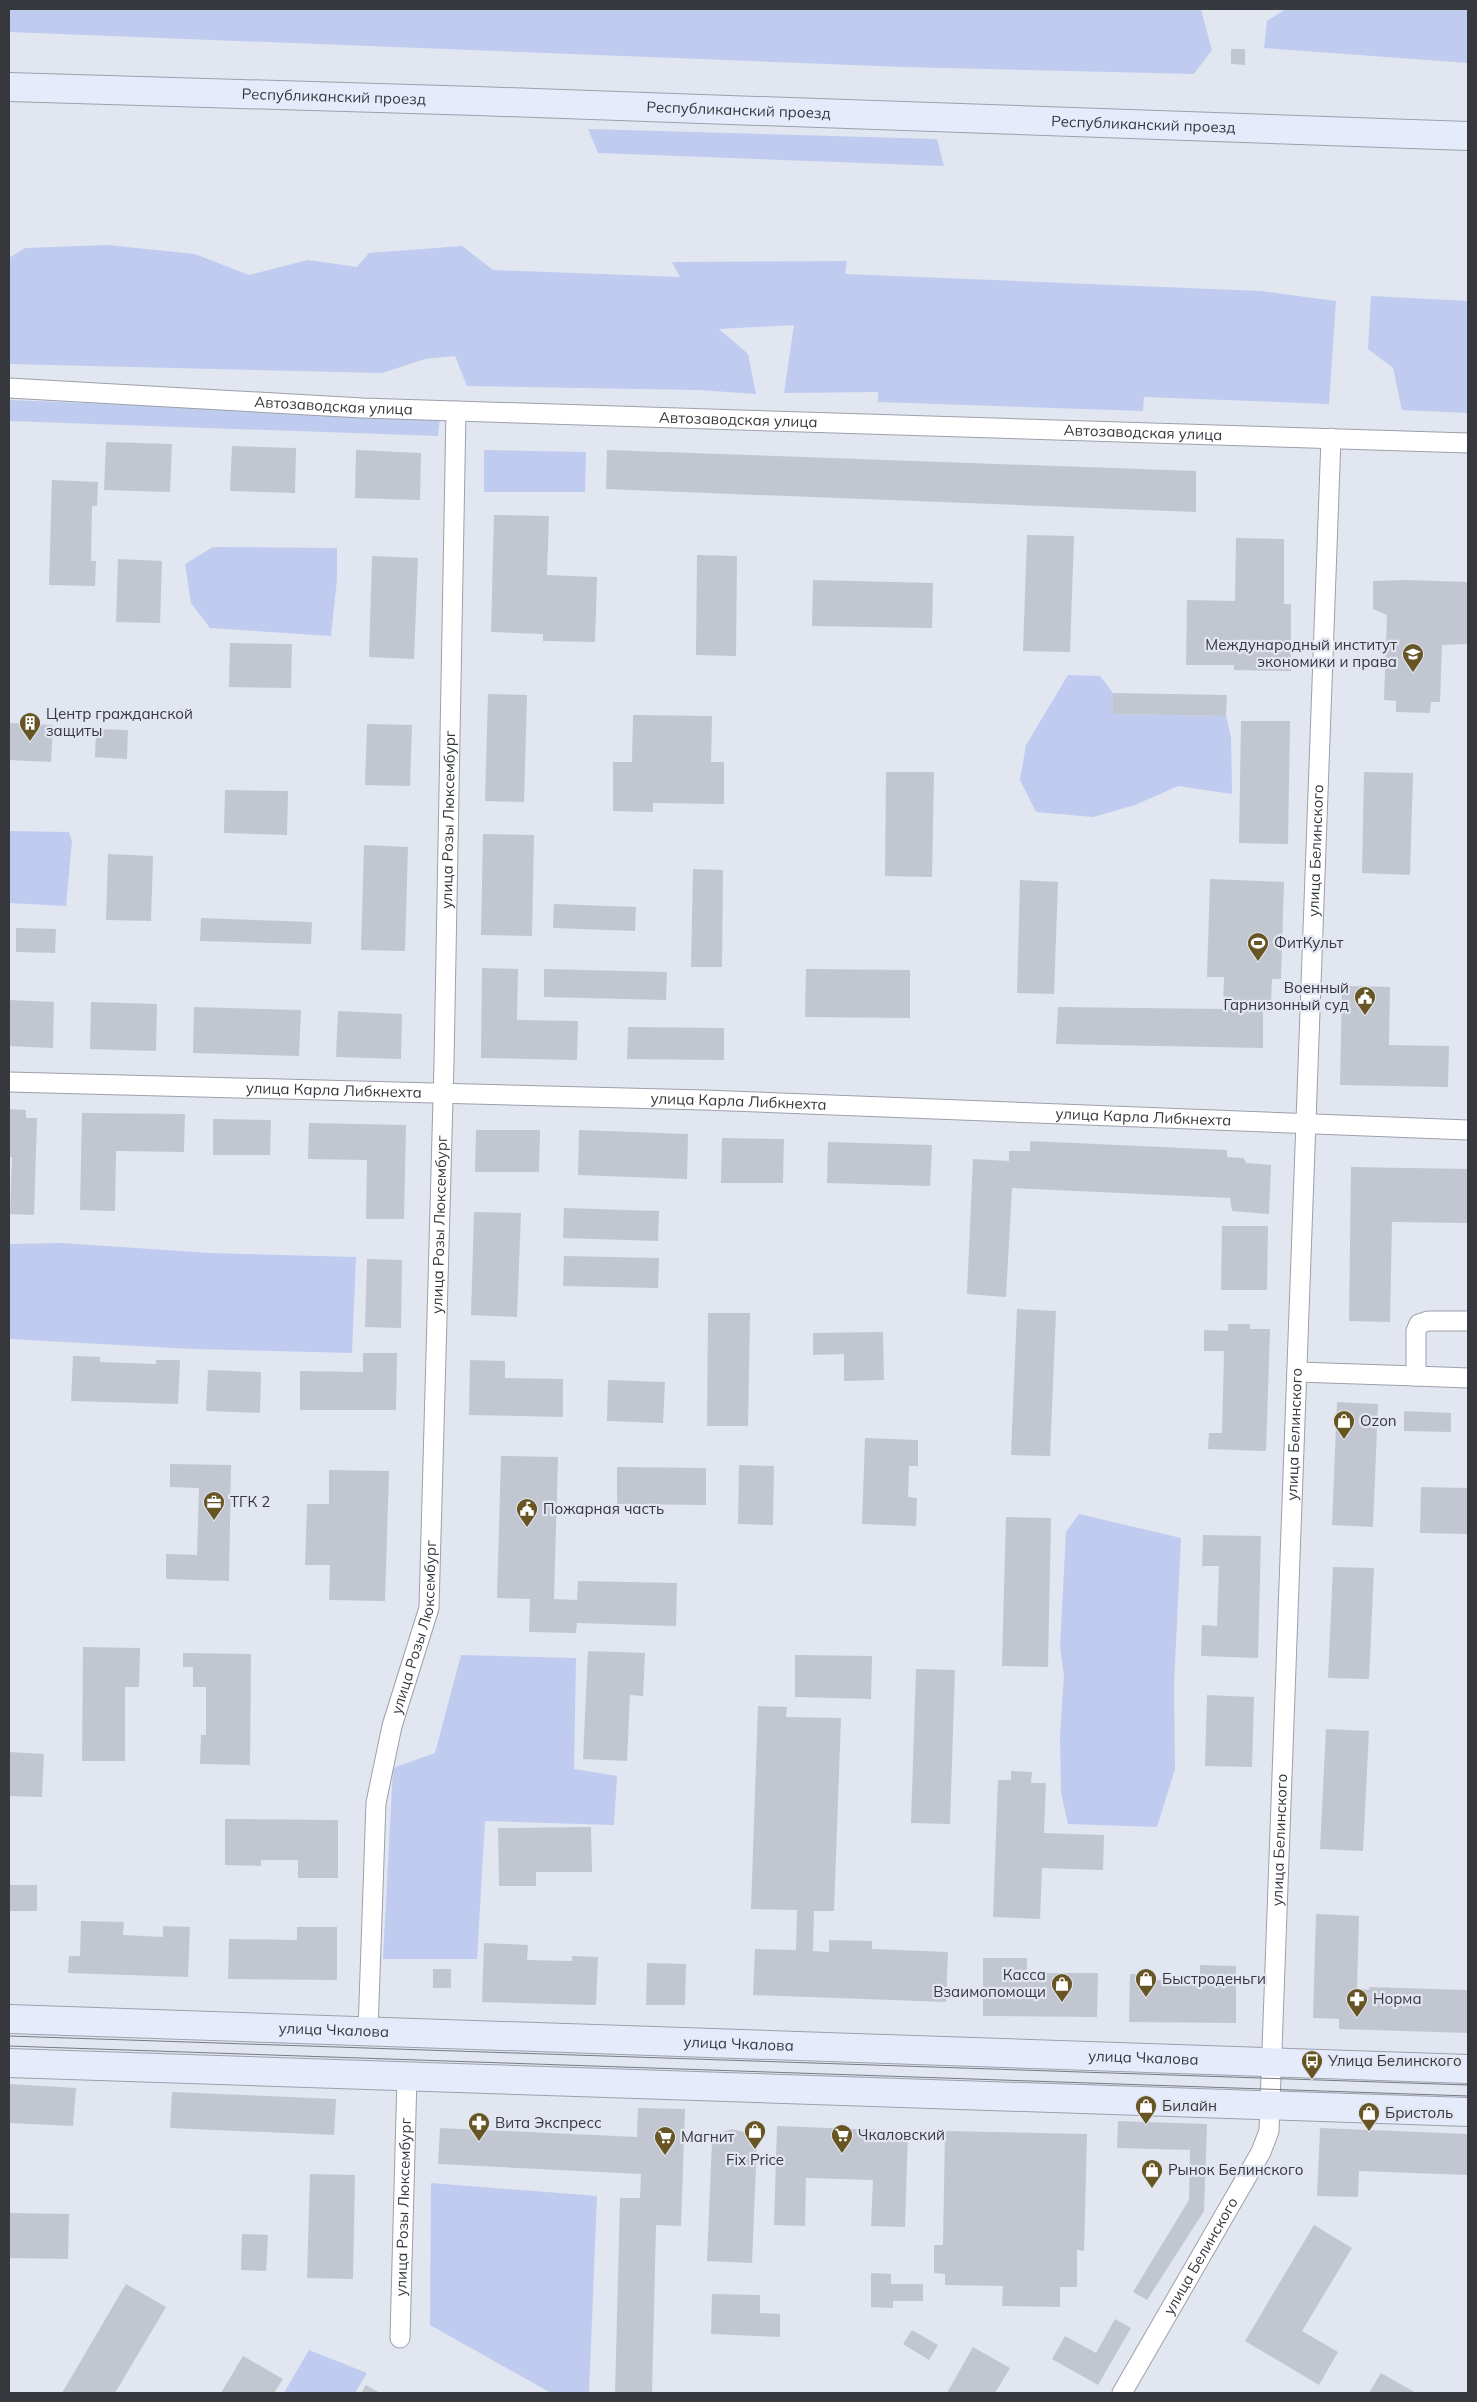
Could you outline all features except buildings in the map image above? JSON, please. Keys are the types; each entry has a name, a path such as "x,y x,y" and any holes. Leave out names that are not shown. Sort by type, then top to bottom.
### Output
{"main road":[{"name":"Республиканский проезд","path":"9,87 477,101 1468,136"},
{"name":"улица Чкалова","path":"9,2019 1468,2069"},
{"path":"9,2063 1468,2112"}],"street":[{"name":"Автозаводская улица","path":"9,388 456,411 1468,443"},
{"name":"улица Розы Люксембург","path":"368,2031 376,1803 392,1726 429,1608 443,1094 456,411"},
{"name":"улица Белинского","path":"1122,2393 1266,2143 1272,2062 1331,438"},
{"name":"улица Карла Либкнехта","path":"9,1082 704,1100 1468,1130"},
{"path":"1416,1376 1416,1331 1419,1324 1428,1321 1468,1321"},
{"path":"1297,1372 1468,1378"},
{"name":"улица Розы Люксембург","path":"400,2338 408,2076"}],"shaded area":[{"path":"9,9 1188,9 1201,10 1212,50 1194,74 903,67 9,32"},
{"path":"1286,9 1468,9 1468,63 1264,48 1267,21"},
{"path":"588,129 937,139 944,166 598,153"},
{"path":"107,245 195,254 249,275 308,260 357,267 369,253 462,246 493,270 680,277 672,262 847,261 845,274 1261,291 1336,301 1329,404 1144,397 1143,411 878,402 878,392 784,393 794,325 719,329 748,354 756,394 698,390 467,386 455,356 425,359 382,373 9,364 9,258 25,248"},
{"path":"1371,296 1468,301 1468,413 1402,410 1393,368 1368,349"},
{"path":"9,400 440,417 438,436 9,421"},
{"path":"484,450 586,452 585,492 484,492"},
{"path":"213,547 337,548 337,579 331,636 210,628 191,603 185,564"},
{"path":"1068,675 1100,676 1113,693 1113,714 1226,716 1231,737 1232,794 1178,786 1135,805 1093,817 1036,812 1020,780 1026,745"},
{"path":"9,831 69,832 72,841 66,906 9,903"},
{"path":"62,1243 210,1253 356,1257 352,1353 193,1349 9,1339 9,1244"},
{"path":"1079,1514 1181,1538 1174,1684 1175,1769 1157,1827 1068,1824 1061,1793 1060,1736 1064,1676 1060,1647 1066,1532"},
{"path":"461,1655 576,1658 574,1769 617,1776 614,1825 485,1821 477,1959 383,1959 393,1768 435,1753"},
{"path":"431,2183 597,2196 589,2393 551,2393 430,2325"},
{"path":"309,2350 367,2373 355,2393 284,2393"}],"tram line":[{"path":"9,2036 1468,2085"},
{"path":"9,2046 1468,2096"}],"place":[{"name":"Международный институт экономики и права","path":"1413,673"},
{"name":"Центр гражданской защиты","path":"30,742"},
{"name":"ФитКульт","path":"1258,962"},
{"name":"Военный Гарнизонный суд","path":"1365,1016"},
{"name":"Ozon","path":"1344,1440"},
{"name":"ТГК 2","path":"214,1521"},
{"name":"Пожарная часть","path":"527,1528"},
{"name":"Быстроденьги","path":"1146,1998"},
{"name":"Касса Взаимопомощи","path":"1062,2003"},
{"name":"Норма","path":"1357,2018"},
{"name":"Улица Белинского","path":"1312,2080"},
{"name":"Билайн","path":"1146,2125"},
{"name":"Бристоль","path":"1369,2132"},
{"name":"Вита Экспресс","path":"479,2142"},
{"name":"Fix Price","path":"755,2150"},
{"name":"Чкаловский","path":"842,2154"},
{"name":"Магнит","path":"665,2156"},
{"name":"Рынок Белинского","path":"1152,2189"}]}
